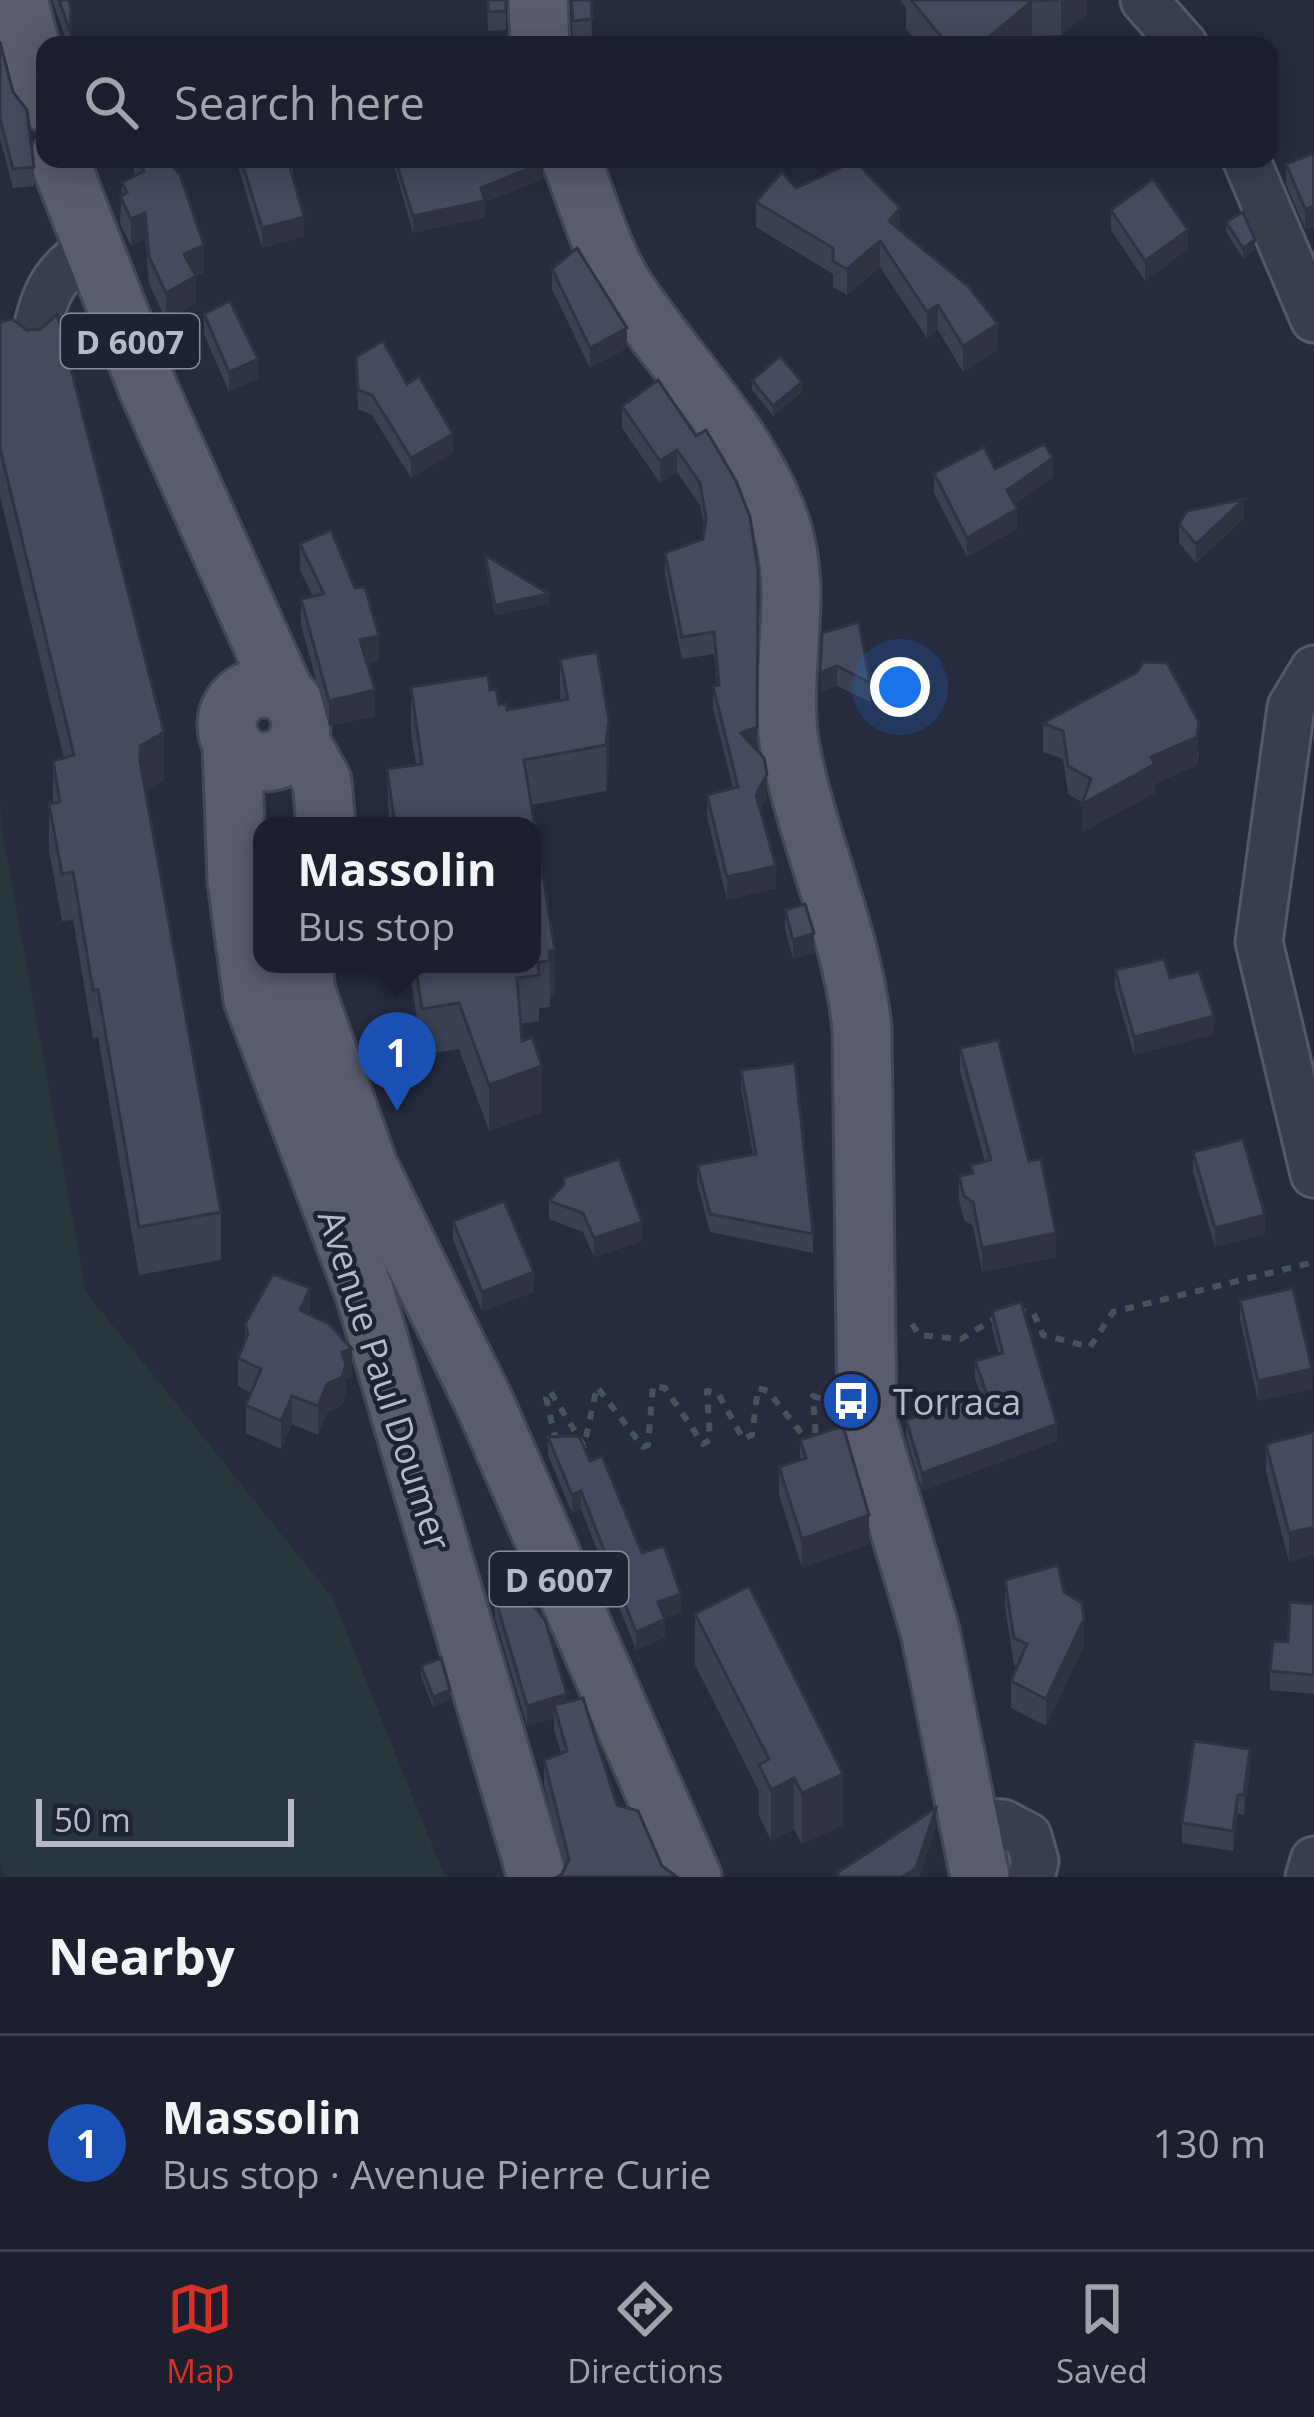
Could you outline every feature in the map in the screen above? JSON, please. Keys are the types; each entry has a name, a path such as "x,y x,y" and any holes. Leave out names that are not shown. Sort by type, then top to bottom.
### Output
{"main road":[{"path":"18,0 36,69"},
{"path":"538,0 540,36"},
{"name":"D 6007","path":"62,168 206,522 260,745 296,792 299,817"},
{"path":"575,168 624,288 748,459 780,522 792,587 789,741 817,859 856,972 862,1028 867,1421 931,1631 975,1850"},
{"name":"D 6007","path":"260,745 322,781 325,817"},
{"name":"Avenue Paul Doumer","path":"260,745 237,881 253,999 365,1294 537,1877"},
{"name":"D 6007","path":"304,973 306,992 369,1168 428,1280 692,1877"},
{"name":"D 6007","path":"337,973 350,1041 398,1155 428,1280"}],"street":[{"path":"1144,0 1176,36"},
{"path":"1250,168 1314,319"},
{"path":"33,351 38,319 55,277 92,249"},
{"path":"1314,669 1291,707 1259,942 1314,1174"},
{"path":"975,1850 1003,1822 1028,1836 1035,1861 1031,1877"},
{"path":"1309,1877 1314,1860"}],"path":[{"path":"908,1316 919,1335 961,1339 1007,1311 1033,1312 1043,1335 1090,1346 1113,1312 1314,1262"},
{"path":"546,1445 556,1438 546,1398 550,1391 584,1446 597,1387 643,1447 648,1444 653,1386 665,1388 703,1444 710,1440 707,1391 718,1394 743,1439 752,1435 758,1388 768,1391 806,1442 815,1439 813,1396 820,1395 829,1416"}],"shaded area":[{"path":"0,789 1,824 86,1292 333,1598 445,1877 5,1877 0,1862"}],"building":[{"path":"59,0 69,0 70,32"},
{"path":"488,0 506,0 506,11 488,12"},
{"path":"571,0 591,0 592,19 573,21"},
{"path":"911,0 1058,0 1032,1 990,36 941,36"},
{"path":"0,42 13,92 27,110 34,167 13,169 0,119"},
{"path":"1311,154 1314,206 1305,209 1286,164"},
{"path":"174,168 180,175 204,245 184,254 196,276 166,293 149,257 145,213 131,219 120,196 127,193 122,182 144,171"},
{"path":"244,168 290,168 304,217 262,228"},
{"path":"398,168 531,168 481,188 485,201 413,216"},
{"path":"840,168 862,168 900,208 889,221 968,286 998,324 963,346 938,305 927,312 880,241 847,269 833,261 833,248 756,202 782,172 796,188"},
{"path":"1153,179 1188,230 1145,261 1111,210"},
{"path":"1243,212 1255,240 1243,248 1226,222"},
{"path":"577,248 627,328 590,348 552,269"},
{"path":"230,301 258,359 229,372 204,314"},
{"path":"57,314 164,732 140,746 140,761 221,1212 139,1227 73,872 62,874 49,804 60,802 53,761 74,755 0,448 0,322 12,319 27,330 41,329"},
{"path":"383,341 407,384 419,376 453,434 411,458 372,395 358,390 356,357"},
{"path":"780,356 802,382 773,406 752,380"},
{"path":"658,380 696,436 706,430 736,481 750,517 758,570 757,727 741,733 764,758 767,774 756,795 776,866 727,877 707,795 738,787 713,686 719,685 714,632 682,637 665,553 703,539 706,518 700,483 677,450 660,461 622,406"},
{"path":"1044,444 1053,458 1007,490 1017,509 967,538 934,473 984,447 995,469"},
{"path":"1244,499 1196,544 1179,524 1187,511"},
{"path":"331,530 355,588 365,587 379,636 360,640 375,690 329,701 301,599 324,594 300,544"},
{"path":"485,555 549,594 495,605"},
{"path":"859,622 870,683 837,666 820,673 822,633"},
{"path":"597,652 609,720 606,745 524,760 533,817 394,817 387,769 422,764 411,687 488,675 490,690 496,689 499,705 506,704 507,710 568,699 560,659"},
{"path":"1144,662 1167,663 1199,722 1197,737 1151,757 1155,764 1082,804 1091,779 1068,766 1063,731 1043,723 1137,672"},
{"path":"541,864 555,950 549,951 550,961 541,962"},
{"path":"805,904 814,933 793,940 785,910"},
{"path":"1164,959 1170,978 1199,971 1214,1016 1134,1037 1115,970"},
{"path":"416,973 539,973 517,978 522,1041 532,1037 542,1066 489,1085 459,1003 422,1009"},
{"path":"998,1040 1029,1161 1041,1159 1056,1233 982,1248 973,1202 964,1196 959,1176 973,1173 971,1165 991,1160 960,1048"},
{"path":"795,1063 813,1234 710,1214 697,1165 756,1154 741,1070"},
{"path":"1243,1139 1265,1215 1215,1228 1193,1152"},
{"path":"619,1159 642,1222 594,1238 583,1213 549,1201 564,1184 563,1178"},
{"path":"504,1201 534,1272 482,1292 453,1221"},
{"path":"273,1274 310,1288 300,1310 329,1324 352,1349 342,1352 346,1365 342,1377 327,1384 318,1406 292,1396 281,1421 246,1405 261,1369 238,1358 248,1334 245,1324"},
{"path":"1293,1288 1312,1369 1258,1381 1240,1300"},
{"path":"1021,1302 1057,1424 922,1473 906,1420 987,1394 975,1361 1003,1353 992,1311"},
{"path":"843,1426 869,1515 802,1539 779,1467 806,1458 800,1440"},
{"path":"1314,1432 1314,1527 1289,1533 1266,1444"},
{"path":"579,1436 590,1461 602,1456 642,1553 664,1546 681,1594 658,1602 665,1619 636,1632 581,1491 572,1495 548,1437"},
{"path":"1058,1565 1064,1592 1082,1603 1084,1619 1046,1699 1011,1681 1027,1644 1014,1638 1005,1580"},
{"path":"749,1586 843,1774 802,1793 794,1778 771,1790 759,1765 769,1759 695,1614"},
{"path":"521,1591 545,1620 567,1694 527,1706 495,1598"},
{"path":"1290,1602 1314,1604 1314,1675 1270,1671 1273,1641 1288,1642"},
{"path":"441,1658 450,1690 433,1697 421,1666"},
{"path":"583,1698 617,1805 638,1811 662,1866 677,1877 557,1877 569,1859 544,1760 567,1751 554,1705"},
{"path":"1194,1741 1250,1749 1233,1831 1182,1823"},
{"path":"936,1808 916,1868 902,1877 840,1877 837,1873"}],"place":[{"name":"Massolin","path":"397,1111"},
{"name":"Torraca","path":"851,1401"}]}
